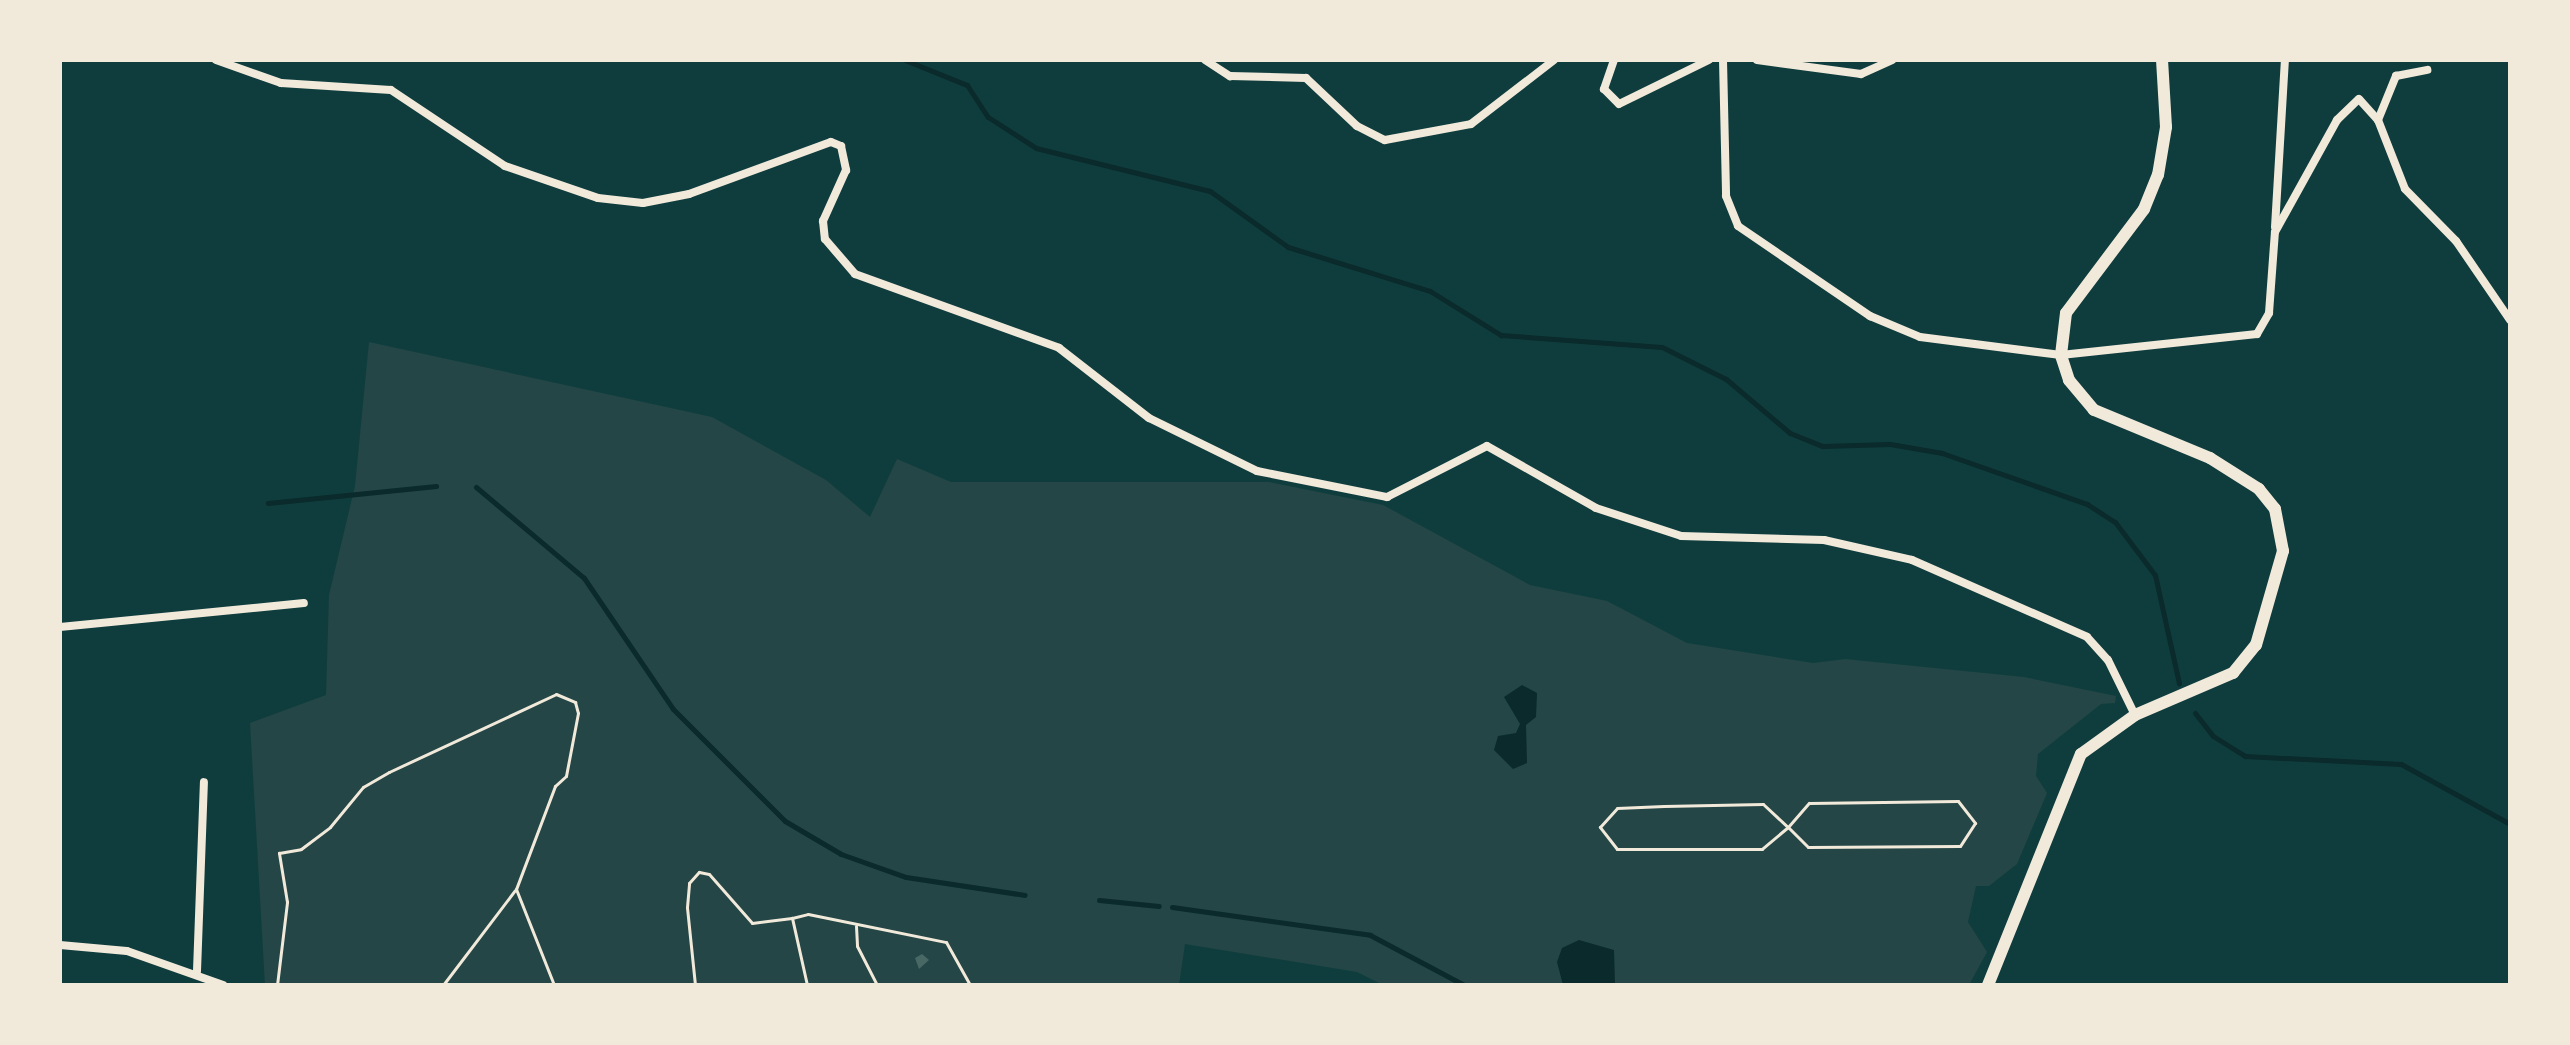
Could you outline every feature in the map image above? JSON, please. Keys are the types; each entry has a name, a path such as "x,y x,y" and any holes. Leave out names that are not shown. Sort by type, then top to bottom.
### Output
{"main road":[{"path":"1988,985 2070,772 2103,734 2135,715 2233,673 2256,645 2272,608 2282,530 2267,499 2237,472 2094,410 2069,380 2061,355 2066,313 2144,209 2158,175 2166,127 2162,60"}],"street":[{"path":"216,60 281,83 391,90 505,166 598,198 643,203 689,194 831,142 841,146 846,170 823,221 825,239 855,274 1059,348 1149,418 1257,471 1387,497 1487,446 1596,508 1681,536 1805,538 1912,560 2087,637 2108,660 2135,715"},
{"path":"1205,60 1230,76 1306,78 1357,126 1385,140 1471,124 1554,60"},
{"path":"1614,60 1604,89 1619,104 1709,60"},
{"path":"1723,60 1726,196 1738,226 1870,316 1920,337 2061,355 2257,334 2269,313 2285,60"},
{"path":"1757,60 1852,74 1892,60"},
{"path":"2378,120 2396,76 2427,70"},
{"path":"2275,232 2342,112 2359,99 2378,120 2396,175 2456,241 2510,320"},
{"path":"60,627 304,603"},
{"path":"197,971 204,782"},
{"path":"60,945 127,951 197,971 223,985"}],"path":[{"path":"277,985 287,902 279,853 301,849 330,827 363,787 389,772 556,694 575,702 578,713 566,776 555,786 516,889 443,985"},
{"path":"1788,827 1762,849 1617,849 1600,827 1617,808 1763,804 1788,827 1808,847 1960,846 1975,823 1958,801 1809,803 1788,827"},
{"path":"695,985 687,907 689,883 699,872 709,874 752,923 808,914 946,942 970,985"},
{"path":"516,889 554,985"},
{"path":"792,918 807,985"},
{"path":"856,926 857,946 877,985"}],"shaded area":[{"path":"369,342 712,417 826,480 870,517 897,459 951,482 1269,482 1383,505 1530,585 1607,601 1687,643 1813,663 1845,659 2024,677 2116,696 2115,703 2101,704 2038,754 2036,776 2047,793 2017,864 1989,886 1976,886 1968,922 1987,952 1969,985 1383,985 1357,972 1185,944 1179,985 265,985 250,723 326,695 329,595 355,486"},
{"path":"1522,685 1537,693 1536,717 1526,725 1527,763 1513,769 1494,750 1498,736 1516,733 1520,724 1504,697"},
{"path":"1579,940 1614,950 1615,985 1563,985 1557,962 1562,948"}],"building":[{"path":"922,954 929,960 919,969 915,958"}],"waterway":[{"path":"905,60 967,85 988,117 1036,148 1210,191 1288,247 1430,291 1501,335 1662,347 1726,379 1790,433 1823,446 1890,444 1942,453 2087,504 2115,522 2155,575 2179,683"},
{"path":"268,503 436,486"},
{"path":"476,487 584,578 673,709 785,821 841,854 906,877 1025,895"},
{"path":"2195,713 2213,736 2245,756 2401,764 2510,824"},
{"path":"1099,900 1159,906"},
{"path":"1172,907 1370,935 1464,985"}]}
